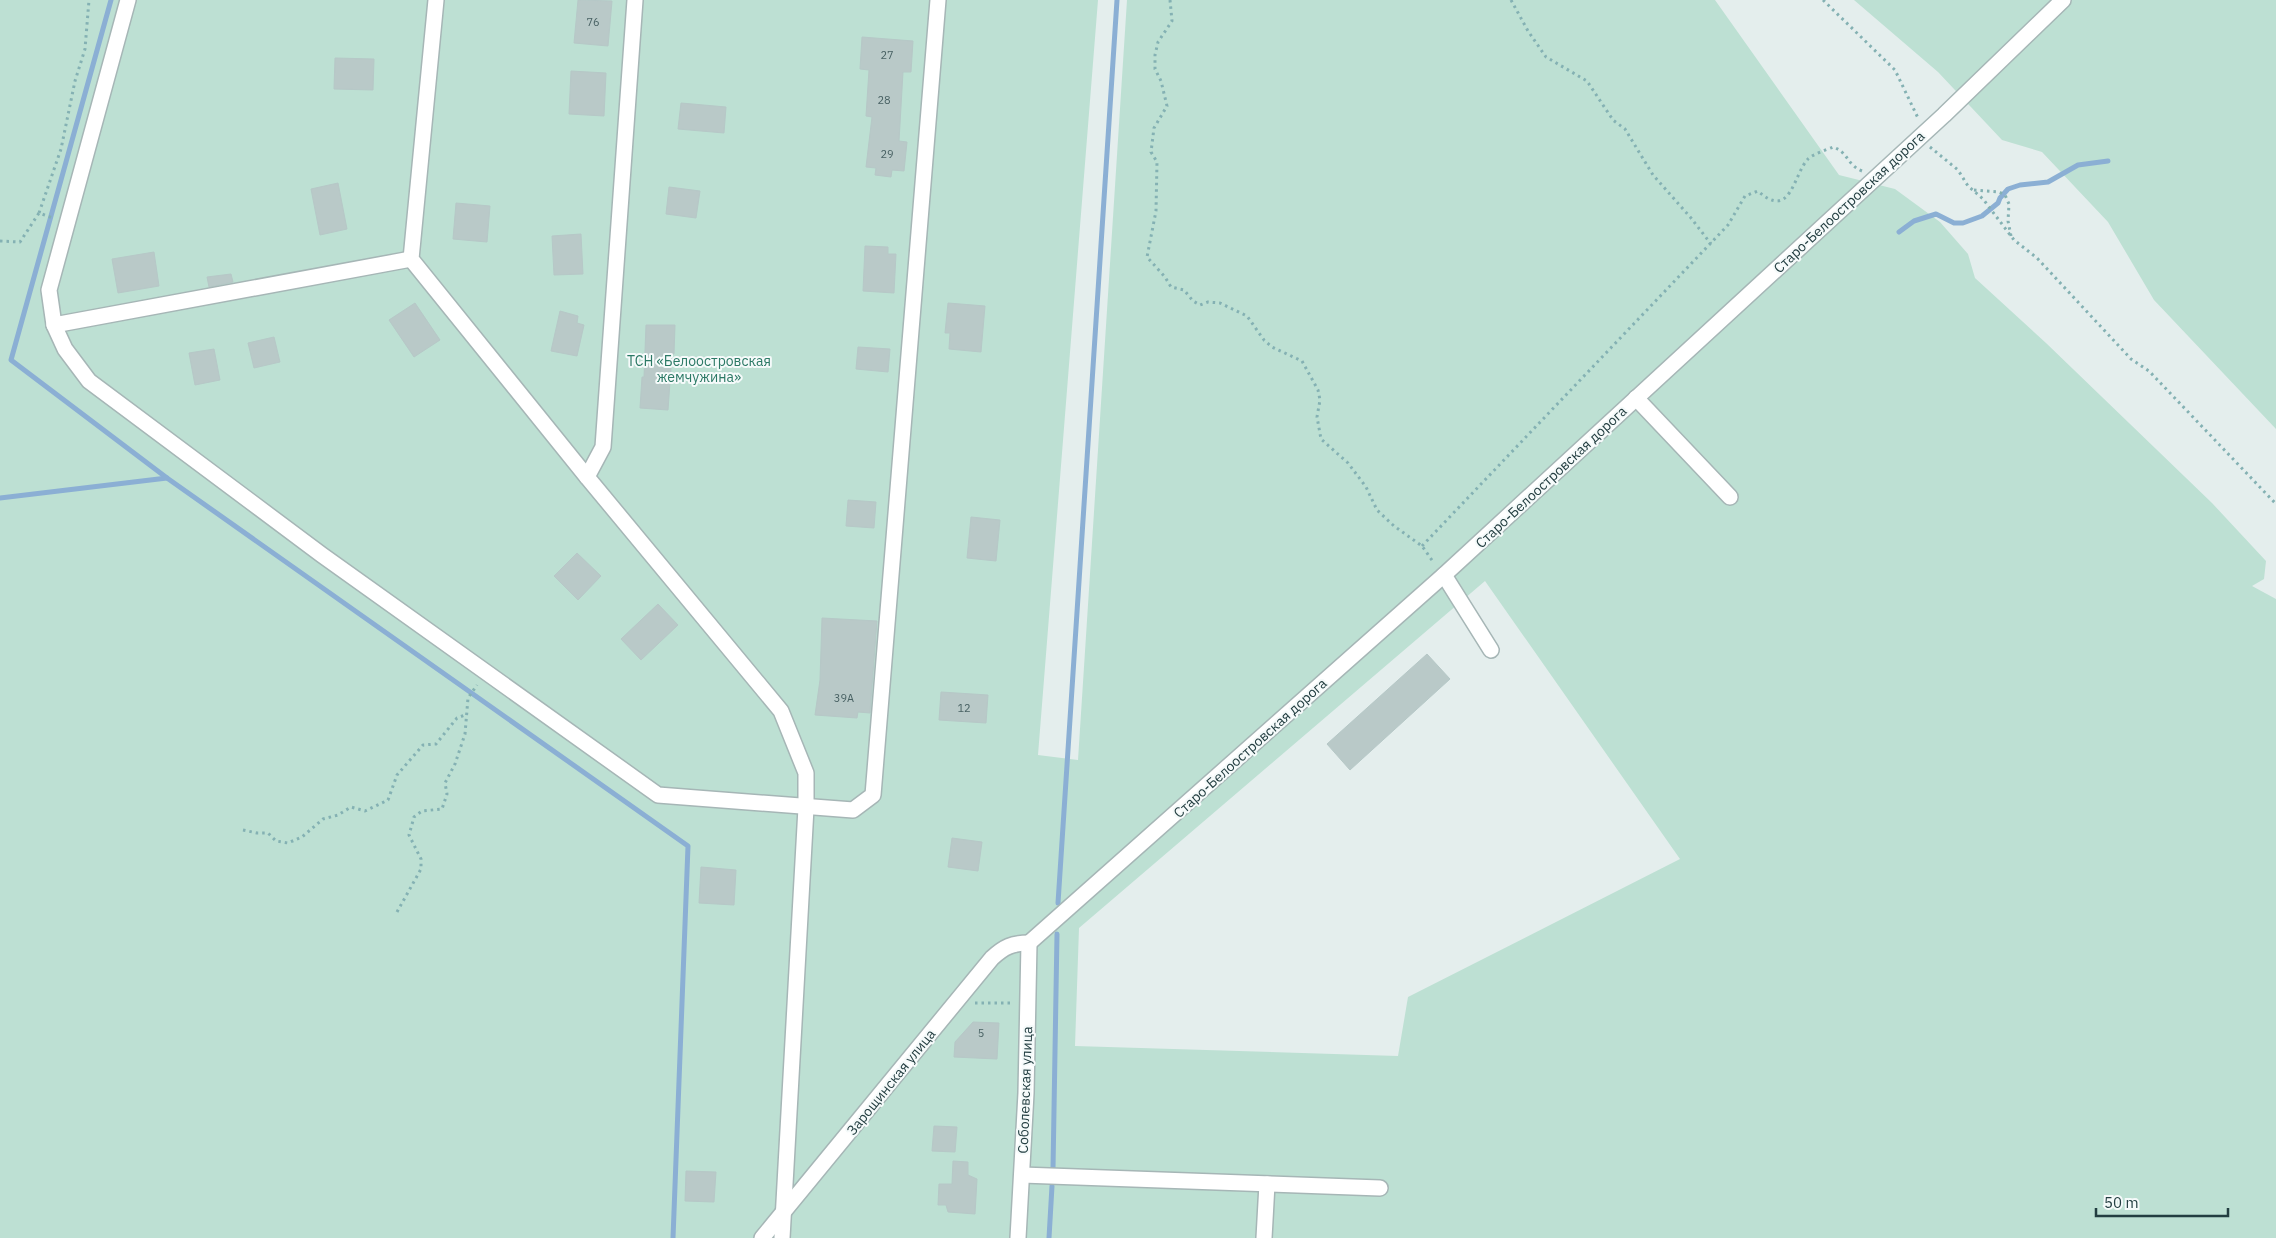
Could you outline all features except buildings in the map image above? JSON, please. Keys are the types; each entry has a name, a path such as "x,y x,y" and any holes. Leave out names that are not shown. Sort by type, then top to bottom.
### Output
{"street":[{"path":"128,0 49,290 54,324 65,349 89,380 329,560 487,671 658,795 806,808 853,810 873,795 938,0"},
{"path":"436,0 412,259 587,477 781,711 806,773 806,808 782,1238"},
{"path":"587,477 603,447 635,0"},
{"name":"Старо-Белоостровская дорога","path":"1029,943 1444,574 1921,136 2063,0"},
{"path":"54,324 412,259"},
{"path":"1636,398 1730,497"},
{"path":"1444,574 1491,650"},
{"name":"Зарощинская улица","path":"762,1238 992,958 1002,949 1014,943 1029,943"},
{"name":"Соболевская улица","path":"1018,1238 1022,1175 1029,943"},
{"path":"1022,1175 1380,1188"},
{"path":"1264,1238 1267,1184"}],"path":[{"path":"0,241 20,242 39,213 61,149 74,81 85,49 89,0"},
{"path":"1170,0 1172,21 1158,42 1155,55 1155,69 1161,81 1166,106 1154,128 1151,152 1157,162 1156,211 1147,257 1165,277 1170,287 1184,290 1193,301 1200,305 1208,302 1220,303 1247,316 1264,340 1272,347 1302,361 1318,390 1320,400 1317,417 1322,440 1352,469 1366,488 1377,510 1422,546 1444,574"},
{"path":"1511,0 1528,31 1546,57 1586,81 1613,120 1626,129 1653,175 1711,244"},
{"path":"1823,0 1895,70 1921,136 1946,158 1983,199 2011,236 2043,265 2130,359 2150,371 2276,504"},
{"path":"1422,546 1711,244 1728,225 1745,196 1758,191 1766,199 1776,200 1786,197 1793,190 1808,159 1832,147 1842,150 1855,168 1877,176"},
{"path":"1973,190 1998,192 2005,195 2009,204 2008,220 2011,236"},
{"path":"39,213 46,216"},
{"path":"397,912 421,869 421,859 409,835 411,825 414,817 422,811 442,809 447,794 445,783 461,748 468,698 475,689"},
{"path":"243,830 268,833 276,841 288,843 302,837 324,819 338,815 350,807 365,811 381,804 388,800 397,775 423,746 436,744 457,718 465,715"},
{"path":"970,1008 975,1003 1027,1004"}],"green space":[{"name":"ТСН «Белоостровская жемчужина»","path":"0,0 1098,0 1038,755 1078,760 1127,0 1715,0 1839,175 1895,189 1940,222 1968,254 1975,278 2046,343 2212,503 2266,561 2264,579 2252,586 2276,599 2276,1238 0,1238","holes":["1485,581 1680,859 1408,997 1398,1056 1075,1046 1079,928"]},
{"path":"1854,0 2276,0 2276,429 2154,300 2108,222 2042,152 2002,140 1938,72"}],"waterway":[{"path":"111,0 11,360 167,478 688,846 673,1238"},
{"path":"1058,903 1117,0"},
{"path":"1899,232 1914,221 1936,214 1954,223 1963,223 1982,216 1998,203 2008,189 2020,185 2048,182 2078,165 2108,161"},
{"path":"0,498 167,478"},
{"path":"1053,1169 1057,934"},
{"path":"1049,1238 1052,1186"}]}
